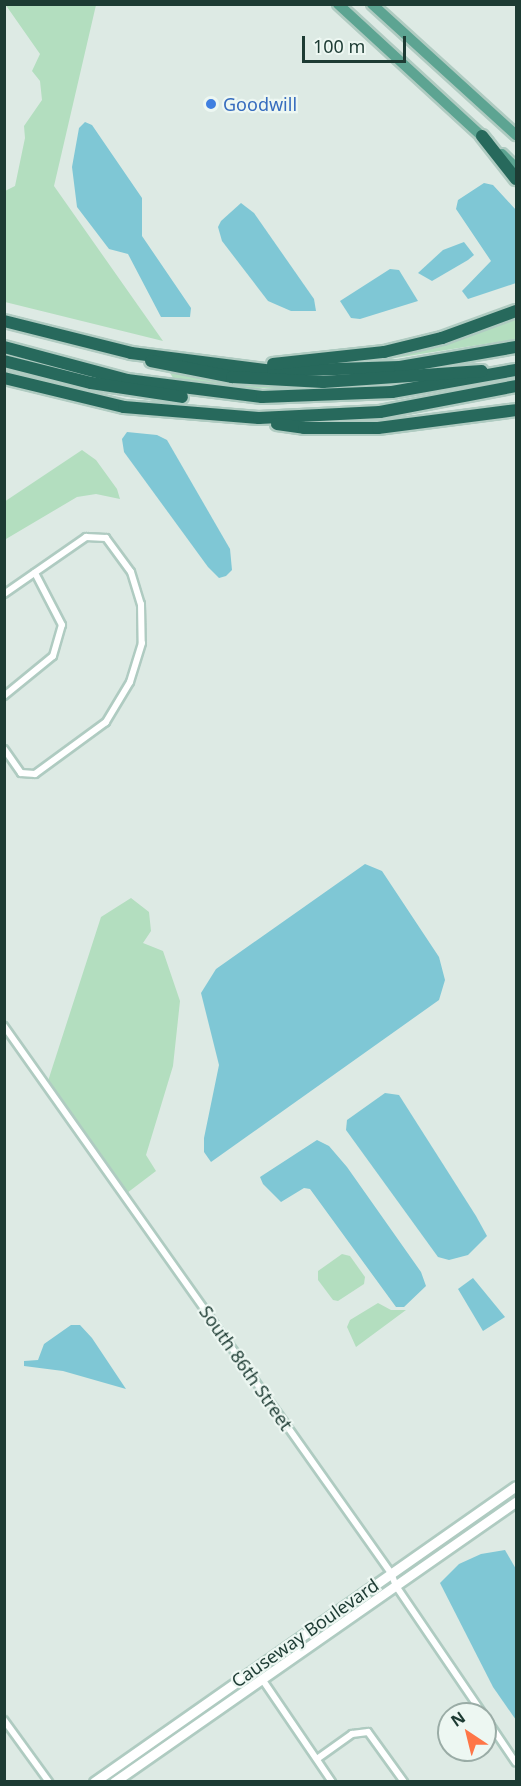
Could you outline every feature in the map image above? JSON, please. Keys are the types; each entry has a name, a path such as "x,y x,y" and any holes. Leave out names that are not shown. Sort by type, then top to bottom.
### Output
{"highway":[{"path":"482,136 516,179"},
{"path":"238,367 384,352 442,338 516,311"},
{"path":"4,321 240,378 323,382 515,370"},
{"path":"4,346 154,390"},
{"path":"163,361 286,371 378,369 516,347"},
{"path":"4,361 154,390 262,398 392,392 515,370"},
{"path":"4,378 77,398 167,412 258,418 380,412 516,386"},
{"path":"258,418 292,427 350,429 434,423 516,410"}],"main road":[{"path":"338,4 516,168"},
{"path":"372,4 516,135"},
{"name":"Causeway Boulevard","path":"94,1782 516,1486"},
{"path":"507,1509 516,1496"},
{"name":"Causeway Boulevard","path":"114,1782 516,1502"},
{"path":"203,1719 207,1710 261,1673 274,1655"},
{"path":"129,1771 147,1752 190,1722 197,1708"},
{"path":"102,1782 116,1767"}],"street":[{"path":"4,594 86,537 106,538 131,572 141,604 142,643 130,682 106,722 35,774 21,773 4,749"},
{"path":"4,696 53,656 62,625 35,573"},
{"name":"South 86th Street","path":"4,1026 391,1574 396,1586 475,1702"},
{"path":"261,1679 332,1782"},
{"path":"4,1720 50,1782"},
{"path":"317,1759 352,1734 368,1732 404,1782"},
{"name":"South 86th Street","path":"497,1736 516,1764"}],"green space":[{"path":"5,4 96,5 54,186 163,341 5,302 5,191 15,186 25,138 24,126 42,100 40,81 32,71 40,54"},
{"path":"516,316 516,339 376,361 375,357"},
{"path":"170,373 224,381 341,388 238,388 175,381"},
{"path":"82,450 96,460 117,489 120,499 96,494 77,497 6,539 4,502"},
{"path":"131,898 149,912 151,931 143,943 163,951 180,1001 173,1066 146,1155 156,1171 127,1193 48,1081 101,917"},
{"path":"342,1254 350,1256 365,1277 364,1284 338,1301 333,1300 318,1280 318,1271"},
{"path":"378,1303 391,1310 406,1310 356,1347 347,1327 350,1320"}],"water":[{"path":"85,122 92,125 142,198 142,236 191,308 190,317 161,317 128,254 109,249 77,207 72,167 79,128"},
{"path":"484,183 493,185 516,210 516,283 468,299 462,291 491,261 456,209 458,200"},
{"path":"241,203 254,213 314,299 316,311 291,311 268,301 222,241 218,227 221,221"},
{"path":"464,242 474,255 468,260 432,281 418,273 443,250"},
{"path":"390,269 399,270 418,301 360,319 351,318 340,301"},
{"path":"127,432 157,435 167,440 230,549 232,570 226,576 219,578 208,567 124,452 122,439"},
{"path":"365,864 382,871 439,957 445,980 439,1000 211,1162 204,1152 204,1138 219,1065 201,993 216,969"},
{"path":"385,1093 399,1095 487,1236 468,1255 449,1260 438,1257 346,1130 347,1120"},
{"path":"317,1140 329,1146 347,1167 421,1272 426,1286 404,1307 396,1307 310,1189 304,1188 281,1202 263,1184 260,1177"},
{"path":"473,1278 505,1317 483,1331 458,1289"},
{"path":"71,1325 80,1325 92,1338 126,1389 63,1371 24,1366 24,1361 38,1360 44,1344"},
{"path":"505,1550 516,1569 516,1720 493,1687 440,1583 459,1564 481,1554"}],"place":[{"name":"Goodwill","path":"211,104"}]}
